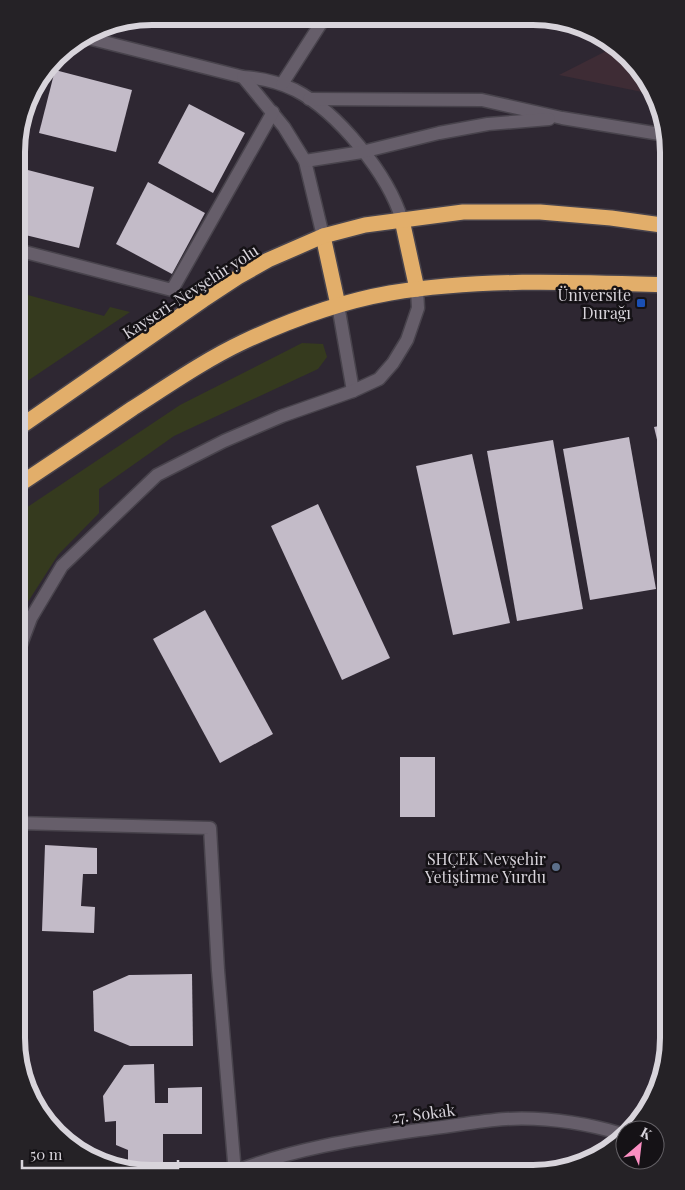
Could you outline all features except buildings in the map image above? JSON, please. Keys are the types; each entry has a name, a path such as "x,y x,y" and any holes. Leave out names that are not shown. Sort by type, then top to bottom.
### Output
{"highway":[{"name":"Kayseri-Nevşehir yolu","path":"25,423 238,277 268,260 323,236 346,229 463,212 540,212 611,218 660,225"},
{"path":"402,220 417,289"},
{"path":"323,236 338,305"},
{"path":"25,481 177,379 242,342 277,326 338,305 417,289 474,285 548,282 660,285"}],"street":[{"path":"282,84 320,25"},
{"path":"94,39 243,77 282,84 309,99 335,120 384,179 395,200 402,220"},
{"path":"243,77 273,112 305,161 323,236"},
{"path":"309,99 482,100 562,118 659,135"},
{"path":"25,252 172,290 273,112"},
{"path":"305,161 362,152 438,133 488,124 562,118"},
{"path":"25,635 32,618 62,566 157,475 224,441 282,416 353,391 379,379 407,340 418,308 417,289"},
{"path":"338,305 353,391"},
{"path":"25,823 210,828 218,970 233,1165"},
{"name":"27. Sokak","path":"251,1165 305,1149 370,1137 505,1119 562,1121 615,1132"}],"shaded area":[{"path":"609,50 628,68 639,81 645,93 559,75"}],"green space":[{"path":"25,294 104,316 110,307 130,312 25,383"},
{"path":"302,343 323,344 327,357 318,369 174,436 99,489 99,513 58,555 25,606 25,509 180,405"}],"place":[{"name":"Üniversite Durağı","path":"641,303"},
{"name":"SHÇEK Nevşehir Yetiştirme Yurdu","path":"556,867"}]}
